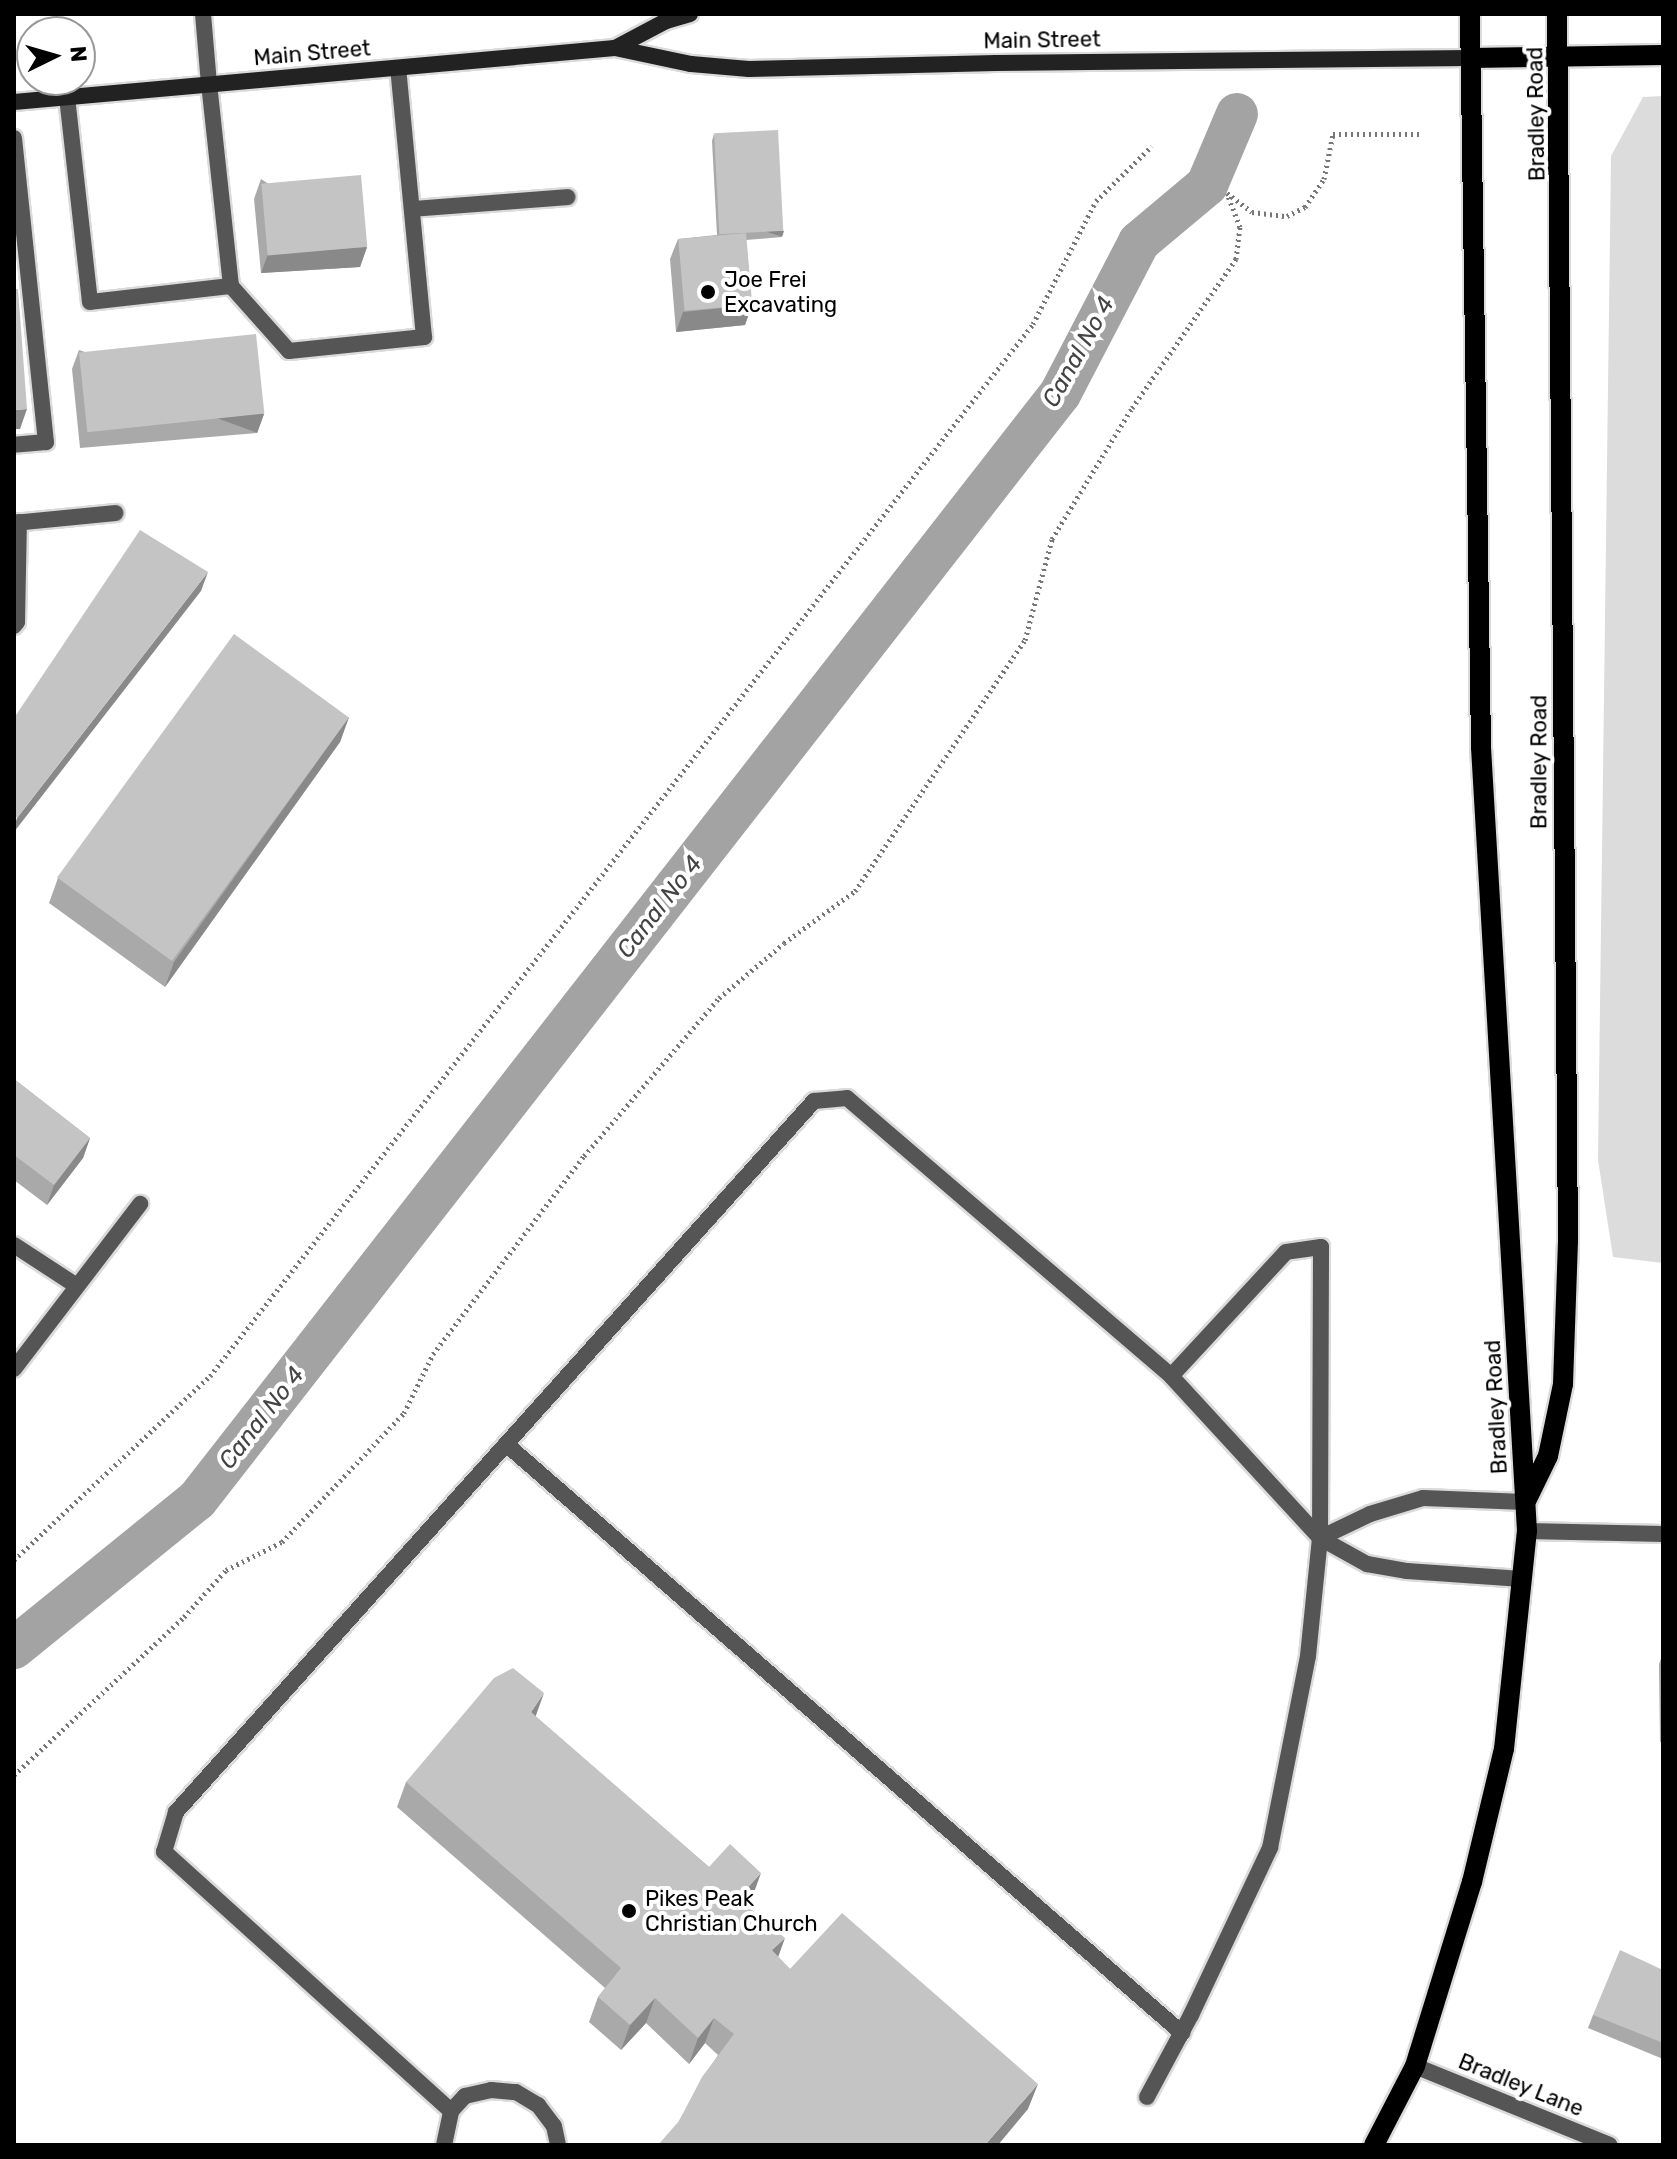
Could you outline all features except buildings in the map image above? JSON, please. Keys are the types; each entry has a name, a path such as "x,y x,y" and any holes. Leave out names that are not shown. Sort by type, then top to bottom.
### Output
{"main road":[{"name":"Main Street","path":"615,48 666,21 690,14"},
{"name":"Bradley Road","path":"1374,2145 1415,2066 1472,1882 1504,1749 1527,1531 1481,747 1470,14"},
{"name":"Bradley Road","path":"1525,1502 1548,1456 1563,1384 1568,1241 1560,57 1557,14"},
{"name":"Main Street","path":"14,102 615,48 691,64 749,69 1471,58"},
{"path":"1471,58 1663,55"}],"street":[{"path":"203,14 231,286 289,351 424,337 398,68"},
{"path":"67,97 90,302 231,286"},
{"path":"14,138 21,244 46,442 14,445"},
{"path":"412,209 568,197"},
{"path":"14,626 17,622 17,523 116,513"},
{"path":"451,2111 164,1852 176,1812 814,1101 847,1098 1171,1376 1320,1538 1367,1564 1407,1571 1522,1579"},
{"path":"14,1369 140,1204"},
{"path":"14,1245 77,1286"},
{"path":"1147,2097 1182,2033 1270,1848 1308,1656 1320,1538 1321,1247 1286,1252 1171,1376"},
{"path":"506,1444 1182,2033"},
{"path":"1320,1538 1370,1514 1423,1498 1525,1502"},
{"path":"1527,1531 1663,1534"},
{"name":"Bradley Lane","path":"1415,2066 1610,2145"},
{"path":"444,2145 451,2111 465,2096 491,2090 516,2092 538,2105 554,2126 558,2145"}],"path":[{"path":"14,1775 184,1617 226,1570 282,1542 404,1413 442,1342 584,1156 719,998 784,943 855,891 1025,640 1052,539 1132,408 1236,259 1240,227 1227,193 1252,212 1287,216 1305,207 1324,179 1333,134 1421,134"},
{"path":"14,1560 210,1376 1033,324 1096,201 1152,146"}],"shaded area":[{"path":"1663,96 1663,1263 1613,1257 1598,1160 1611,156 1643,97"}],"waterway":[{"name":"Canal No 4","path":"14,1648 197,1500 1060,394 1139,242 1207,185 1237,114"}],"place":[{"name":"Joe Frei Excavating","path":"708,292"},
{"name":"Pikes Peak Christian Church","path":"629,1911"}]}
